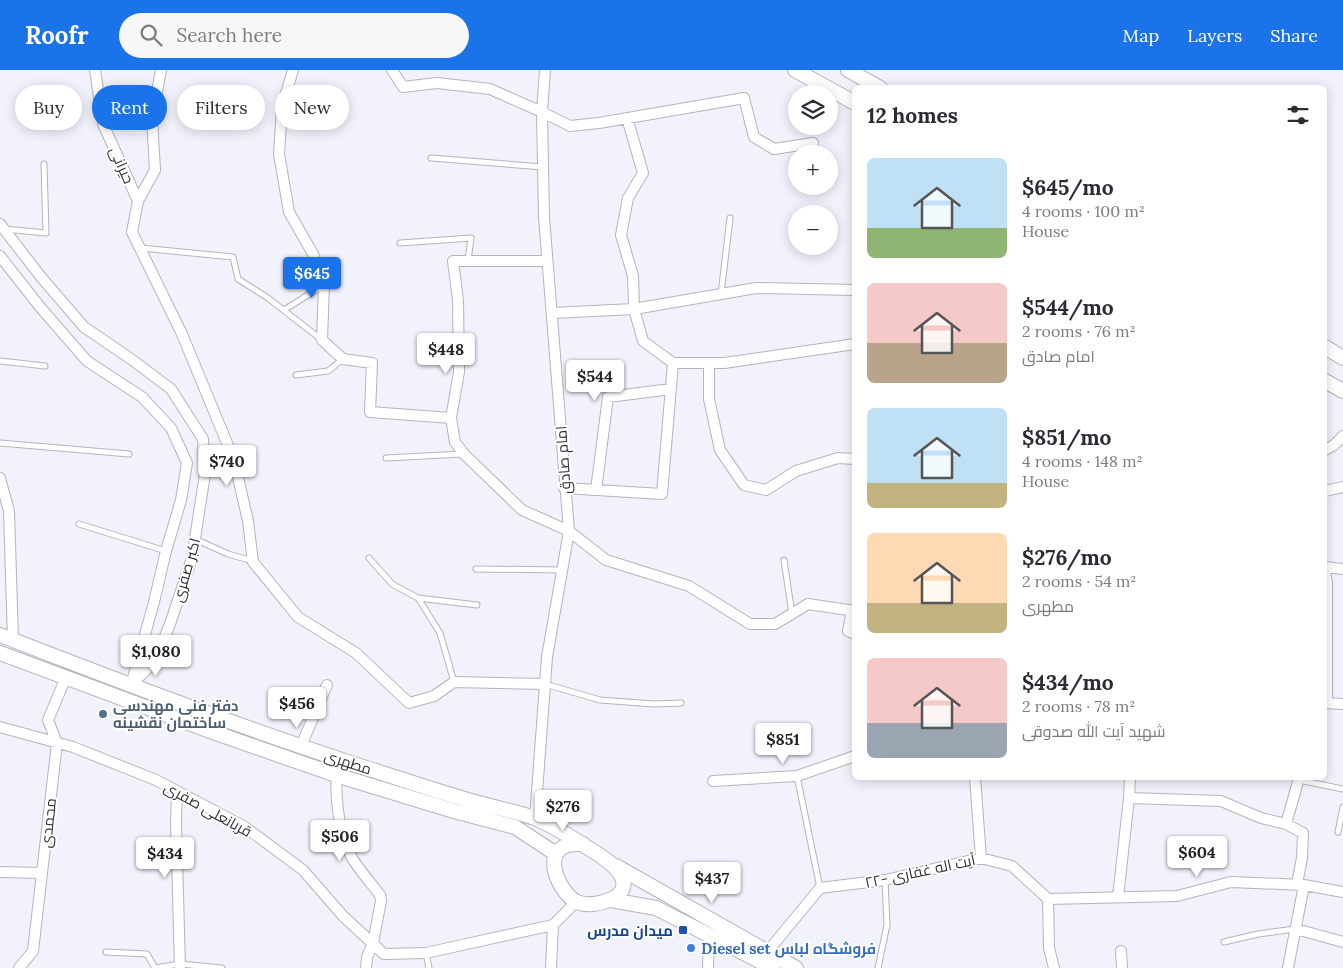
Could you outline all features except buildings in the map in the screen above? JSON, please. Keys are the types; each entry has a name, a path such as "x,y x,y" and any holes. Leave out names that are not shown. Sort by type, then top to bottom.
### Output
{"main road":[{"path":"795,70 852,100"},
{"path":"848,70 875,85"},
{"path":"1327,348 1343,358"},
{"path":"1327,382 1343,390"},
{"name":"مطهری","path":"6,638 338,759 423,787 535,819 583,844"},
{"name":"مطهری","path":"0,653 210,731 336,775 454,811 515,827 556,854"},
{"path":"125,699 131,685"},
{"path":"528,836 533,835 539,828 535,819"},
{"path":"773,968 656,908 611,900 586,905 576,902 559,881 554,868 556,854 562,847 571,844 583,844 613,865 796,968"},
{"path":"611,900 620,894 624,886 621,876 613,865"}],"street":[{"name":"حیرانی","path":"95,70 103,124 138,202"},
{"path":"161,70 152,118 155,170 138,202 132,232 182,334 234,460 248,521 253,562 298,617 356,653 409,703 434,696 454,682 545,684"},
{"path":"293,70 282,107 279,154 289,212 313,254 324,284 322,340 343,359 372,363 370,412 451,418"},
{"path":"392,70 403,87 437,83 490,89 570,126 744,98 754,137 774,149 814,143"},
{"name":"امام صادق","path":"535,819 547,657 569,531 564,488 544,217 542,112 545,70"},
{"path":"627,118 643,172 628,198 621,234 634,276 634,309 643,341 673,363 724,363 852,344"},
{"name":"اکبر صفری","path":"2,227 41,277 84,327 131,359 170,389 203,439 204,474 192,558 170,624 155,661 131,685"},
{"name":"اکبر صفری","path":"0,256 40,308 87,361 142,397 171,428 187,463 181,500 131,685"},
{"path":"548,261 453,261 458,300 459,372 451,418 455,442 464,454 522,510 569,531 606,560 688,586 750,624 775,624 808,604 852,611"},
{"path":"552,313 634,309 756,288 852,290"},
{"path":"564,488 662,494 673,363"},
{"path":"709,363 709,399 720,450 744,485 766,490 796,471 838,458 852,459"},
{"path":"596,490 608,397 671,389"},
{"path":"1327,449 1343,436"},
{"path":"0,478 9,511 6,638"},
{"path":"1327,491 1343,487"},
{"path":"1327,567 1343,569"},
{"path":"852,615 848,631 852,633"},
{"name":"محمدی","path":"19,968 33,951 57,743 48,720 66,677"},
{"path":"301,746 327,685"},
{"path":"1327,703 1343,704"},
{"name":"قربانعلی صفری","path":"0,727 73,747 156,780 245,827 303,870 343,916 384,954 426,953 553,925"},
{"path":"713,781 797,776 852,757"},
{"path":"338,759 336,775 337,803 343,830 352,857 380,895 381,901 366,968"},
{"path":"975,780 981,858"},
{"path":"1118,897 1130,780"},
{"path":"1286,824 1299,780"},
{"path":"177,792 180,966"},
{"path":"1129,798 1221,801 1261,818 1286,824 1303,833 1301,884 1296,929 1288,968"},
{"name":"۲۲- آیت اله غفاری","path":"820,888 885,880 981,858 1012,866 1048,899"},
{"path":"0,872 42,873"},
{"path":"1054,968 1049,948 1048,899 1176,896 1232,882 1301,884 1343,892"},
{"path":"768,951 820,888"},
{"path":"551,968 553,925 576,902"},
{"path":"1296,929 1343,942"},
{"path":"708,968 709,934"},
{"path":"1121,951 1122,968"}],"lane":[{"path":"431,158 543,167"},
{"path":"2,227 46,233 44,164"},
{"path":"721,294 730,218"},
{"path":"400,243 471,238 468,261"},
{"path":"140,248 233,257 238,279 268,298 322,340"},
{"path":"284,310 324,284"},
{"path":"296,375 328,371 343,359"},
{"path":"0,361 45,366"},
{"path":"0,443 129,454"},
{"path":"386,458 464,454"},
{"path":"79,524 166,551"},
{"path":"195,539 228,554 253,562"},
{"path":"369,558 392,584 418,598 476,605"},
{"path":"784,560 792,614"},
{"path":"476,569 562,570"},
{"path":"418,598 440,633 454,682"},
{"path":"545,684 600,700 654,704 681,703"},
{"path":"797,776 820,888"},
{"path":"1303,780 1343,789"},
{"path":"1338,832 1343,807"},
{"path":"878,968 887,925 885,880"},
{"path":"1224,942 1258,934 1296,929"},
{"path":"106,952 147,954 155,968 180,966 222,968"},
{"path":"426,953 429,968"}],"place":[{"name":"دفتر فنی مهندسی ساختمان نقشینه","path":"103,714"},
{"name":"میدان مدرس","path":"683,930"},
{"name":"Diesel set فروشگاه لباس","path":"691,948"}]}
